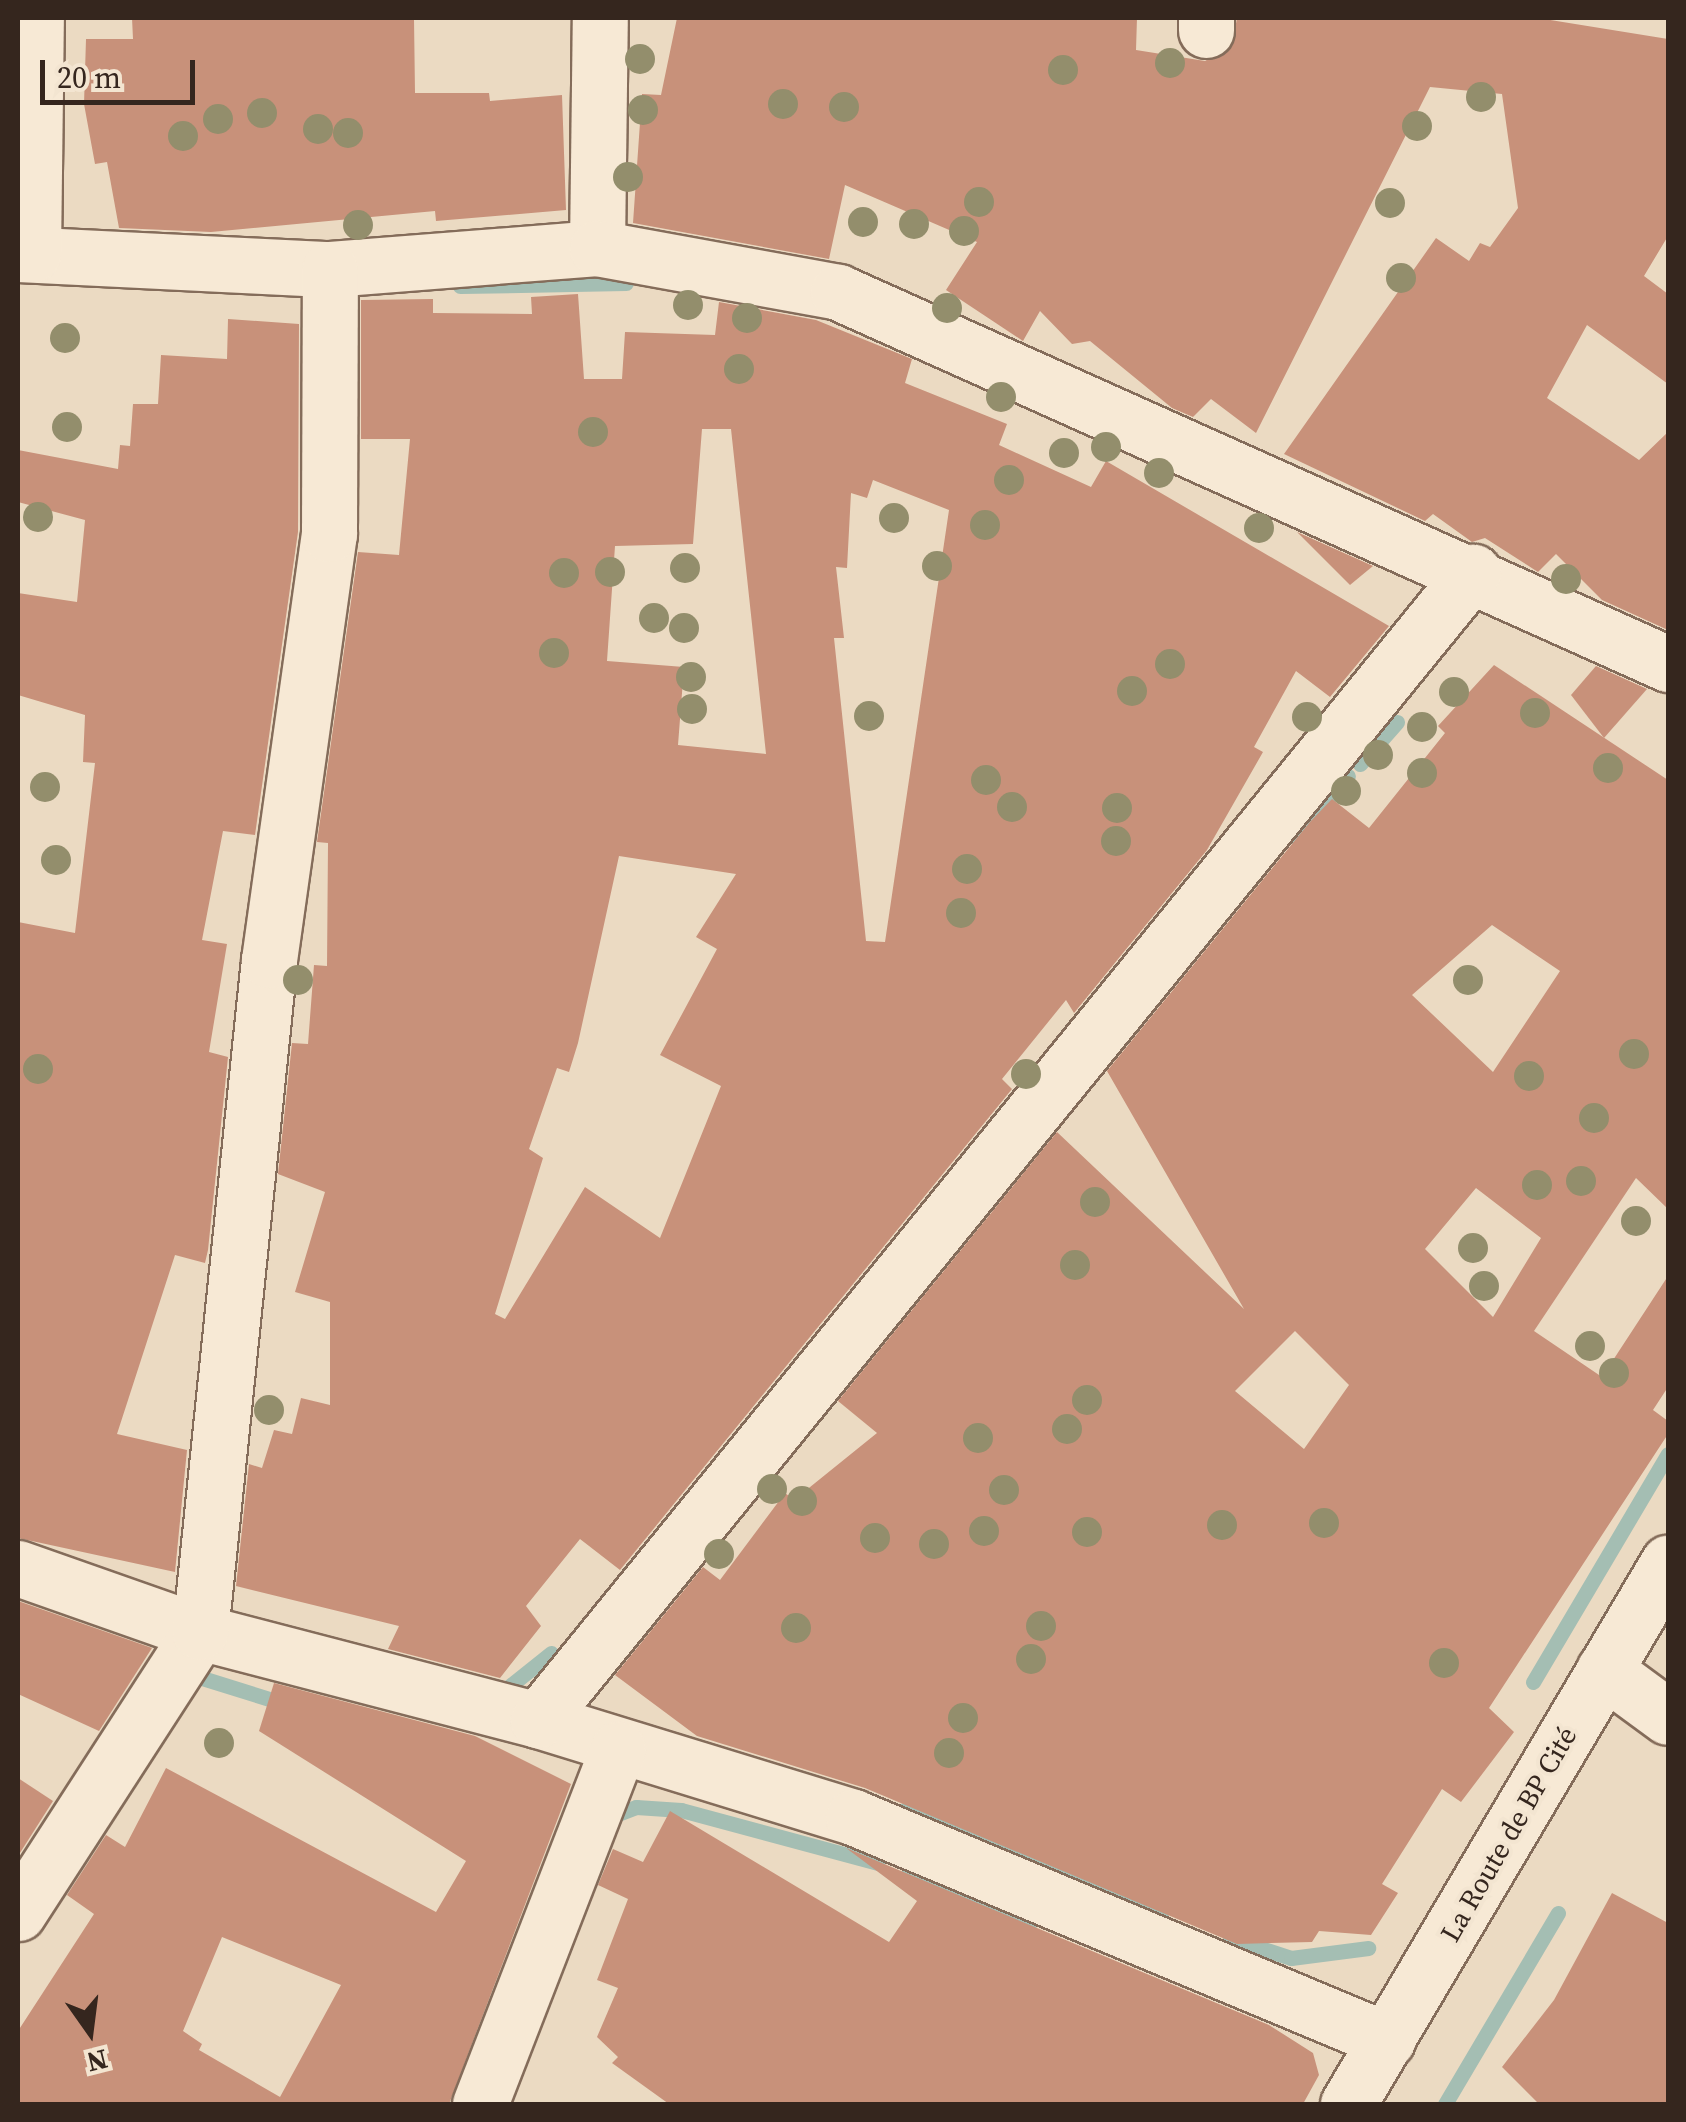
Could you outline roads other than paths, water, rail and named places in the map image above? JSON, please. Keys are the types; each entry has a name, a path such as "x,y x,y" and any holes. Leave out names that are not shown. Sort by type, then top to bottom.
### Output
{"street":[{"path":"36,18 25,254 330,269 597,248 744,271 894,312 1473,572 1668,664"},
{"path":"597,248 600,18"},
{"path":"18,1912 200,1632 269,960 328,548 330,269"},
{"path":"538,1720 1473,572"},
{"name":"La Route de BP Cité","path":"1348,2104 1668,1562"},
{"path":"18,1568 200,1632 538,1720 618,1748 853,1817 1387,2040"},
{"path":"1604,1670 1668,1718"},
{"path":"480,2104 618,1748"}],"waterway":[{"path":"460,286 626,283"},
{"path":"1360,764 1397,722"},
{"path":"1292,836 1348,776"},
{"path":"1533,1682 1668,1454"},
{"path":"501,1693 551,1653"},
{"path":"186,1673 289,1705"},
{"path":"610,1817 636,1807 681,1810 877,1863"},
{"path":"904,1810 1162,1911"},
{"path":"908,1874 1029,1925"},
{"path":"1445,2104 1558,1913"},
{"path":"1230,1938 1291,1958 1368,1948"}]}
